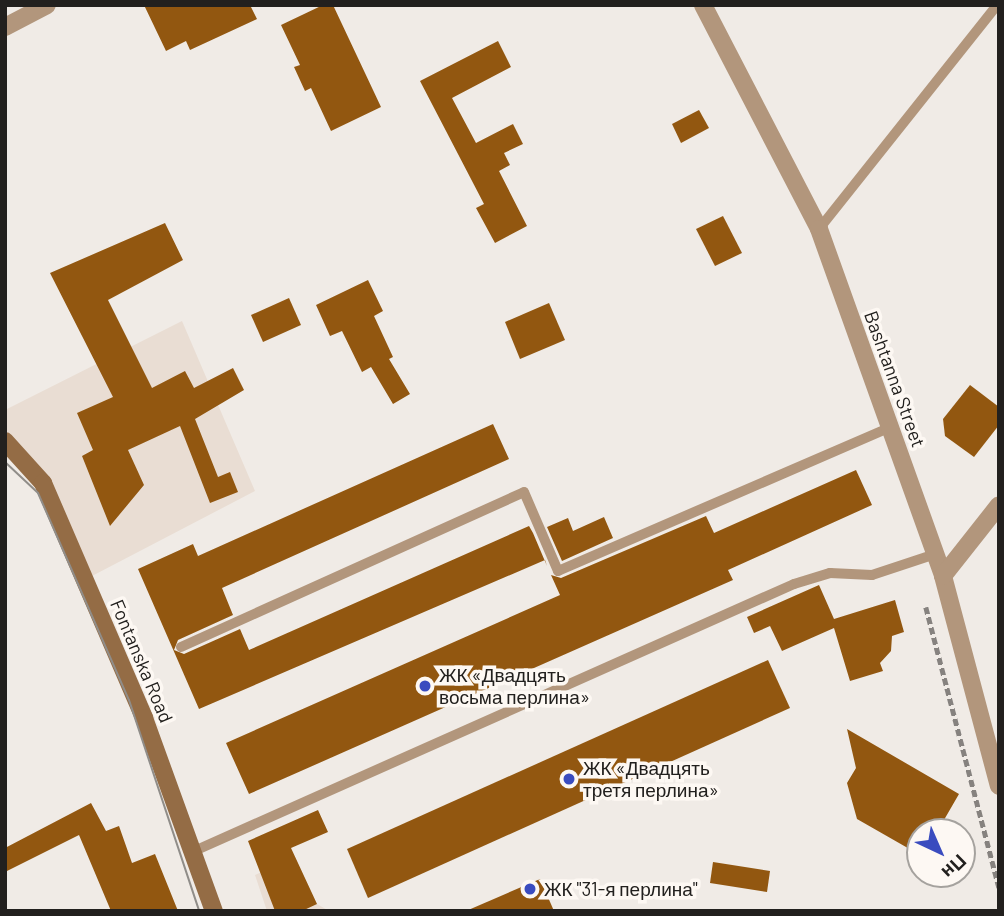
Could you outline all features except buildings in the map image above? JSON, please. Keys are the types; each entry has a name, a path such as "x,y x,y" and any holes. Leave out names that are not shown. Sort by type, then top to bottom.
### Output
{"main road":[{"name":"Fontanska Road","path":"5,441 43,482 144,718 214,911"}],"street":[{"path":"5,27 47,5"},
{"name":"Bashtanna Street","path":"703,5 819,229 943,576 999,786"},
{"path":"943,576 999,505"}],"lane":[{"path":"819,229 997,5"},
{"path":"181,647 524,492 558,571 890,427"},
{"path":"192,852 794,584 830,573 872,575 935,554"}],"path":[{"path":"926,607 999,888"}],"shaded area":[{"path":"182,321 255,491 92,576 45,475 5,429 5,410"},
{"path":"295,857 317,904 329,911 267,911 255,875"}],"tram line":[{"path":"5,462 38,493 129,700 199,911"}],"place":[{"name":"ЖК «Двадцять восьма перлина»","path":"425,686"},
{"name":"ЖК «Двадцять третя перлина»","path":"569,779"},
{"name":"ЖК \"31-я перлина\"","path":"530,889"}]}
